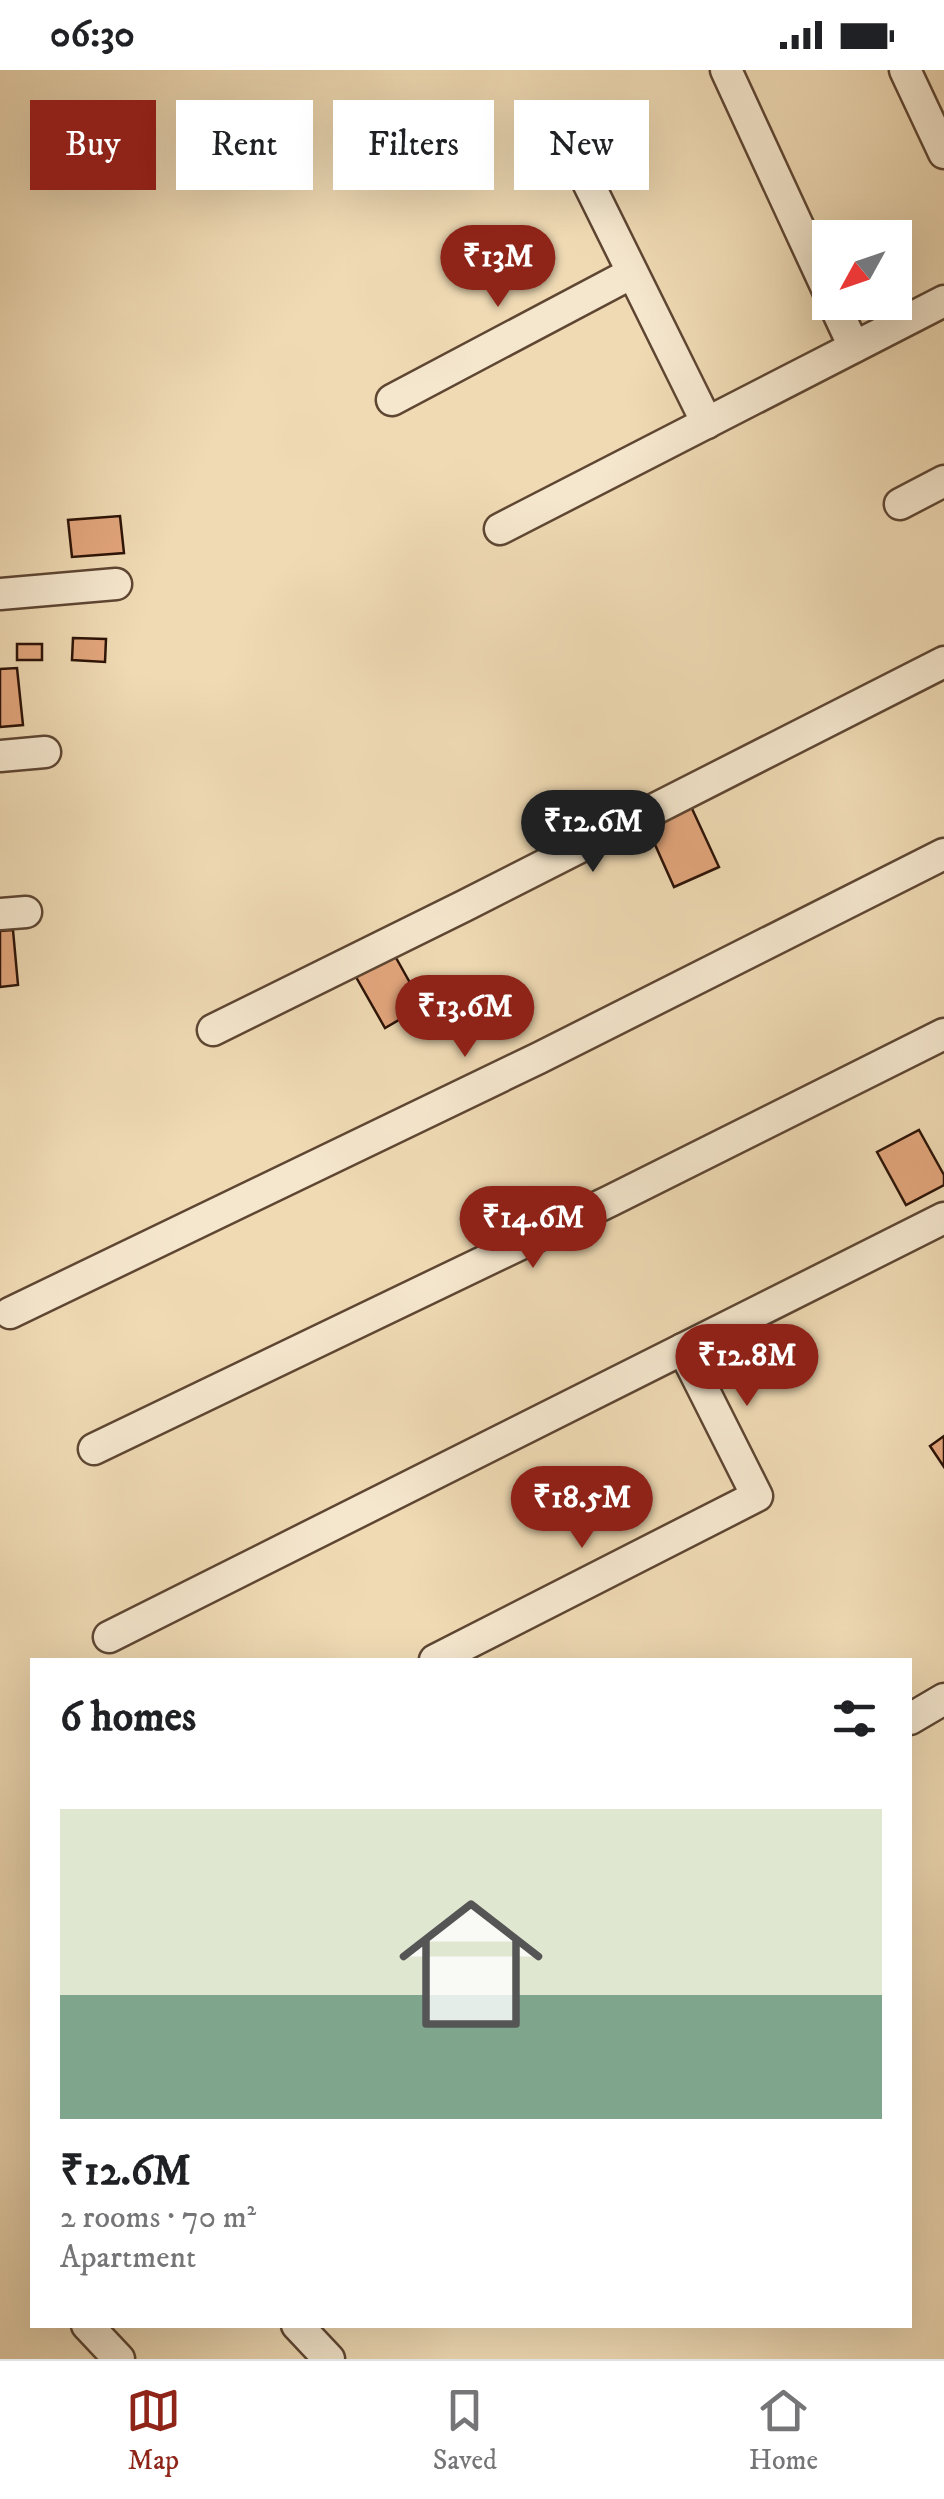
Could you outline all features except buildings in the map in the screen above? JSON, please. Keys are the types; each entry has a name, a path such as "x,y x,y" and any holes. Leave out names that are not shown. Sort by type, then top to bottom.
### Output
{"street":[{"path":"726,70 812,257"},
{"path":"906,70 944,153"},
{"path":"591,190 707,423"},
{"path":"392,400 632,273"},
{"path":"500,529 944,301"},
{"path":"841,320 854,347"},
{"path":"900,504 944,481"},
{"path":"0,594 116,584"},
{"path":"212,1030 944,662"},
{"path":"0,756 46,752"},
{"path":"10,1313 539,1058 944,854"},
{"path":"94,1449 944,1034"},
{"path":"109,1637 944,1218"},
{"path":"439,1658 757,1496 683,1349"},
{"path":"912,1718 944,1699"},
{"path":"90,2328 119,2359"},
{"path":"300,2328 329,2359"}]}
